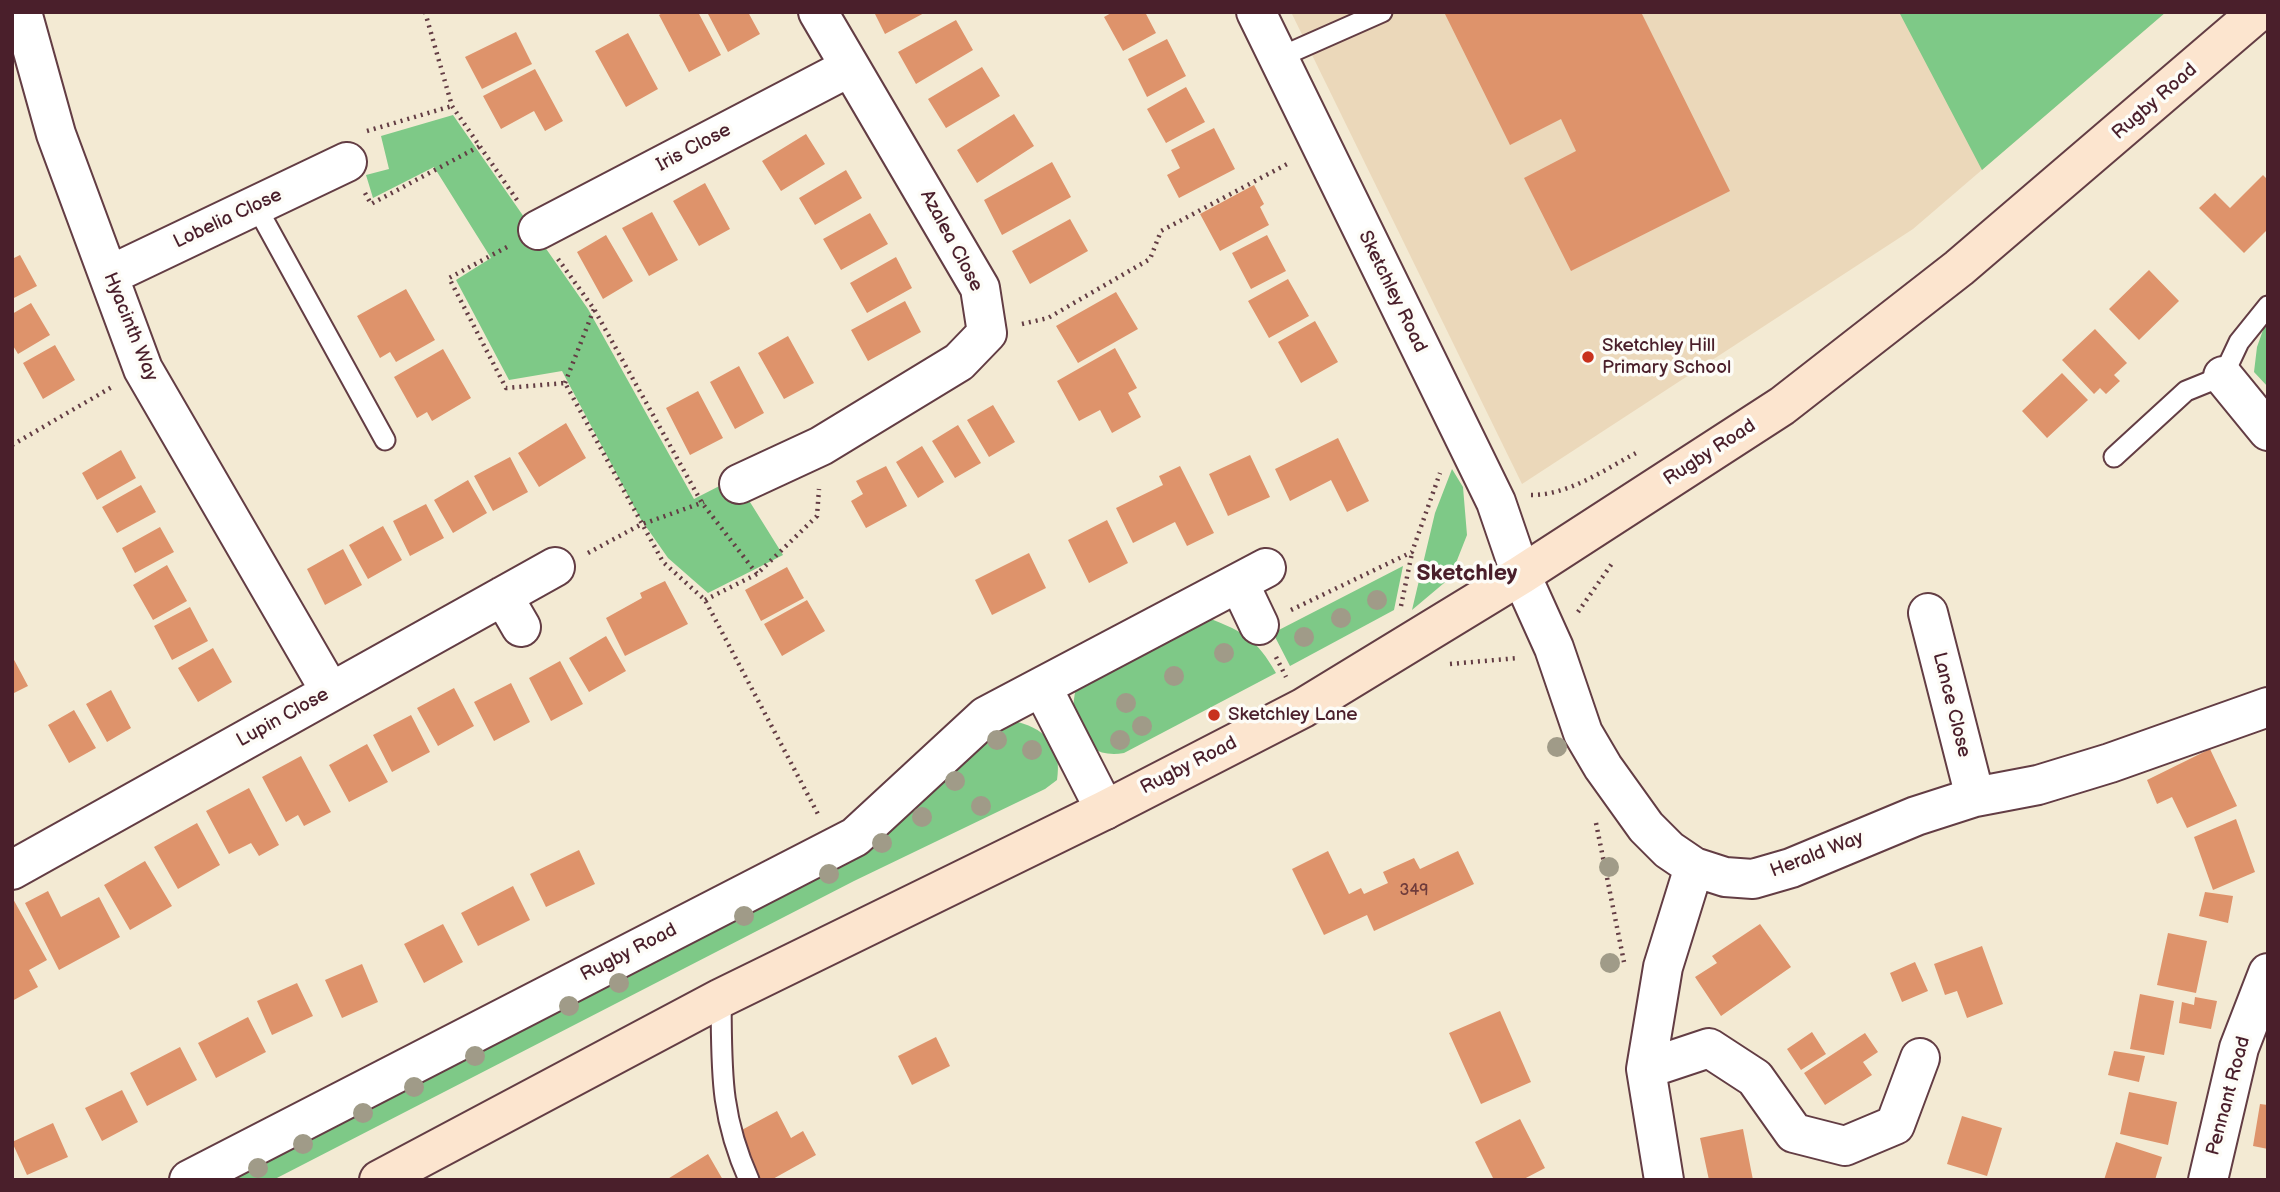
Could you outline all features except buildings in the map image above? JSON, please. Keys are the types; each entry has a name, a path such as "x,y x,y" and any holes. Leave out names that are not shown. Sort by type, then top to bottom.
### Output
{"main road":[{"name":"Rugby Road","path":"379,1180 721,998 1105,810 1303,708 1521,575 1782,406 1991,242 2258,12"}],"street":[{"name":"Hyacinth Way","path":"22,12 56,134 143,369 330,691"},
{"name":"Azalea Close","path":"817,12 980,288 987,333"},
{"name":"Sketchley Road","path":"1256,12 1464,442 1496,502 1521,575"},
{"name":"Iris Close","path":"538,230 849,67"},
{"name":"Lobelia Close","path":"110,275 347,162"},
{"path":"739,484 821,446 958,362 987,333"},
{"path":"2223,376 2268,431"},
{"name":"Lupin Close","path":"17,855 330,691 512,612 555,567"},
{"name":"Rugby Road","path":"189,1180 855,837 986,716 1253,575 1259,625"},
{"name":"Herald Way","path":"1521,575 1554,648 1583,733 1603,767 1646,827 1669,850 1694,867 1725,877 1753,879 1791,869 1869,834 1975,797 2038,785 2268,707"},
{"name":"Lance Close","path":"1928,613 1975,797"},
{"path":"1042,687 1105,810"},
{"path":"1664,1180 1646,1069 1663,967 1694,867"},
{"name":"Pennant Road","path":"2208,1180 2239,1048 2268,973"},
{"path":"1646,1069 1709,1048 1755,1078 1794,1133 1845,1146 1895,1125 1920,1058"}],"lane":[{"path":"1278,58 1381,12"},
{"path":"256,206 385,440"},
{"path":"2114,457 2186,391 2223,376 2239,342 2268,306"},
{"path":"721,998 723,1100 732,1143 749,1180"}],"path":[{"path":"425,12 452,106 593,309 702,503 757,574"},
{"path":"452,106 333,141 371,204 480,146"},
{"path":"987,333 1048,318 1150,259 1161,231 1321,146"},
{"path":"538,230 449,278 506,388 565,383"},
{"path":"593,309 565,383 663,562 705,600 835,847"},
{"path":"12,444 143,369"},
{"path":"1303,708 1259,625 1412,552 1446,456 1464,442"},
{"path":"705,600 757,574 817,516 821,446"},
{"path":"1528,495 1546,495 1568,489 1642,450"},
{"path":"555,567 640,524 702,503 739,484"},
{"path":"1594,810 1627,974"}],"shaded area":[{"name":"Sketchley Hill Primary School","path":"1291,12 2166,12 1913,229 1522,484"}],"green space":[{"path":"1899,12 2166,12 1982,170"},
{"path":"453,115 588,309 694,499 735,478 783,555 708,593 668,558 640,518 562,371 509,380 456,280 491,258 434,167 373,198 366,175 389,169 381,136"},
{"path":"2268,316 2268,387 2254,372 2257,347"},
{"path":"1452,469 1463,487 1467,535 1450,578 1412,610 1435,513"},
{"path":"1403,566 1394,610 1290,666 1273,633"},
{"path":"1208,618 1249,638 1263,652 1276,673 1124,753 1110,754 1088,745 1076,726 1076,688"},
{"path":"1018,722 1045,736 1055,750 1057,780 1045,789 854,881 273,1180 203,1180 838,851 1002,723"}],"place":[{"name":"Sketchley Hill Primary School","path":"1588,357"},
{"name":"Sketchley Lane","path":"1214,715"}],"district":[{"name":"Sketchley","path":"1467,574"}]}
